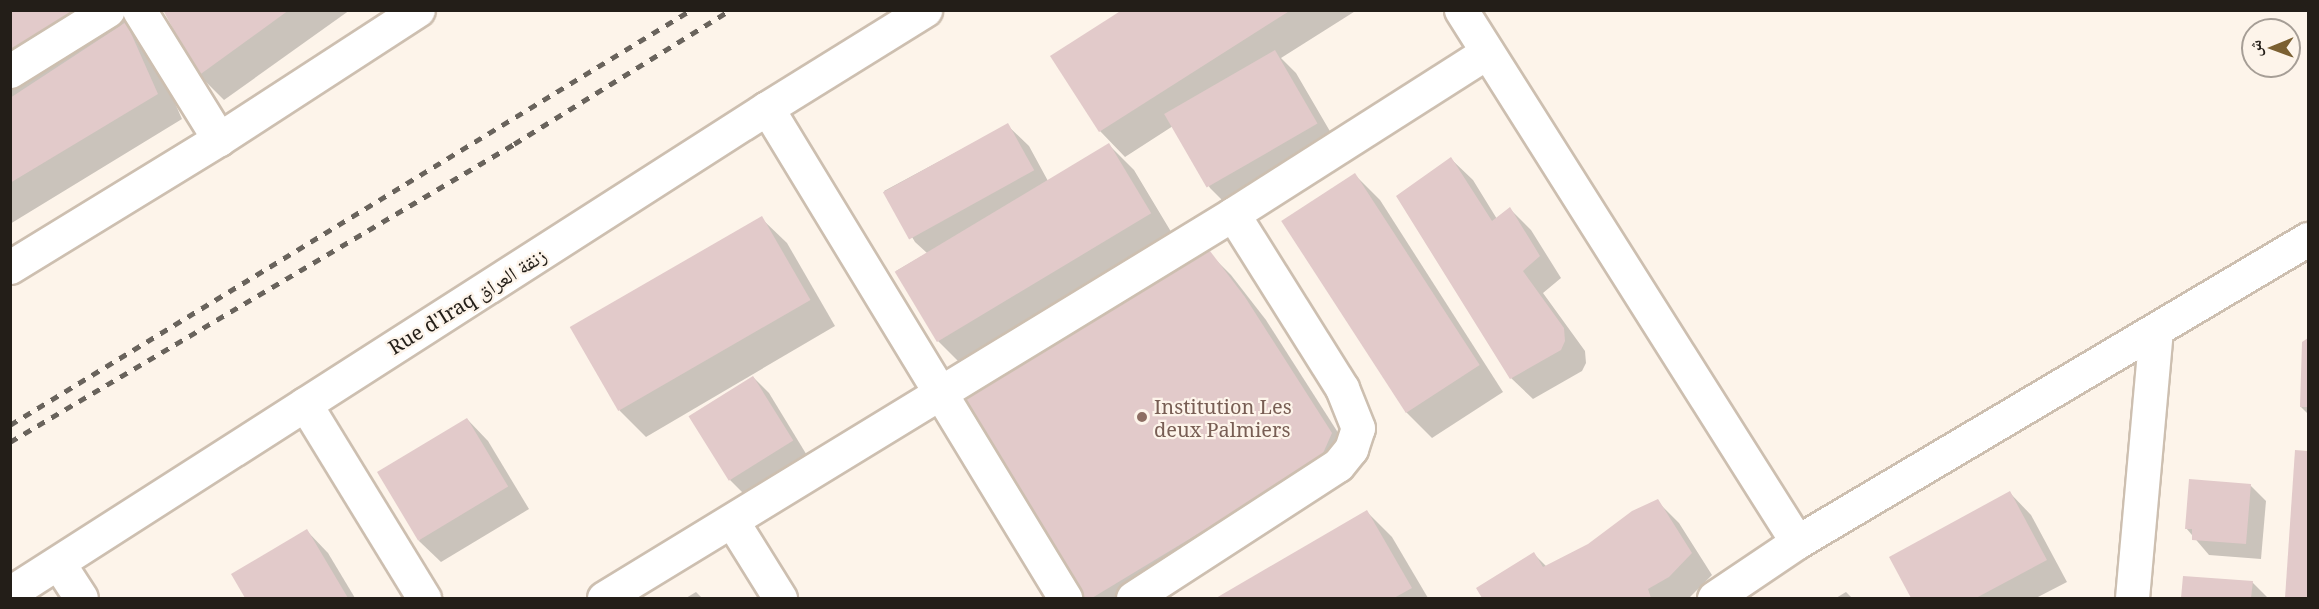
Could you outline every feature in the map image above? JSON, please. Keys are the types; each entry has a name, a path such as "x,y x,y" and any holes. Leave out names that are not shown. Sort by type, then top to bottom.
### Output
{"street":[{"path":"10,70 108,10"},
{"path":"139,10 219,139"},
{"path":"10,267 219,139 418,10"},
{"name":"Rue d'Iraq زنقة العراق","path":"10,593 59,564 767,108 925,10"},
{"path":"1461,10 1797,543"},
{"path":"604,598 1233,214 1487,52"},
{"path":"767,108 942,392 1065,598"},
{"path":"1132,598 1338,465 1351,449 1358,428 1342,388 1233,214"},
{"path":"1714,598 1797,543 2308,239"},
{"path":"2132,598 2156,330"},
{"path":"305,404 423,598"},
{"path":"732,521 780,598"},
{"path":"59,564 81,598"}],"building":[{"path":"10,10 85,10 10,56"},
{"path":"163,10 289,10 198,76"},
{"path":"1122,10 1291,10 1099,132 1050,56"},
{"path":"126,22 158,94 10,183 10,98"},
{"path":"1275,50 1318,124 1207,188 1164,114"},
{"path":"1008,123 1034,170 909,240 883,192"},
{"path":"1109,143 1151,213 937,342 895,272"},
{"path":"1451,157 1492,221 1510,207 1540,256 1523,271 1564,328 1565,341 1561,350 1510,379 1396,196"},
{"path":"1355,173 1480,365 1406,413 1281,221"},
{"path":"762,216 810,300 618,411 570,327"},
{"name":"Institution Les deux Palmiers","path":"1210,251 1245,297 1332,433 1320,460 1092,598 1077,598 952,400"},
{"path":"2308,338 2308,407 2300,407 2302,342"},
{"path":"753,376 793,440 729,481 689,416"},
{"path":"467,418 508,487 418,541 377,472"},
{"path":"2295,450 2308,451 2308,598 2285,598"},
{"path":"2189,479 2251,484 2246,544 2192,540 2192,529 2185,529"},
{"path":"2010,491 2047,560 1976,598 1911,598 1889,557"},
{"path":"1658,499 1692,553 1669,577 1648,589 1651,598 1482,598 1476,588 1534,552 1543,567 1588,544 1632,511"},
{"path":"1367,510 1412,588 1394,598 1216,598"},
{"path":"307,529 348,598 245,598 231,574"},
{"path":"2183,576 2253,581 2251,598 2181,598"}],"railway":[{"path":"10,425 691,10"},
{"path":"10,442 514,144 730,10"}],"place":[{"name":"Institution Les deux Palmiers","path":"1142,417"}]}
